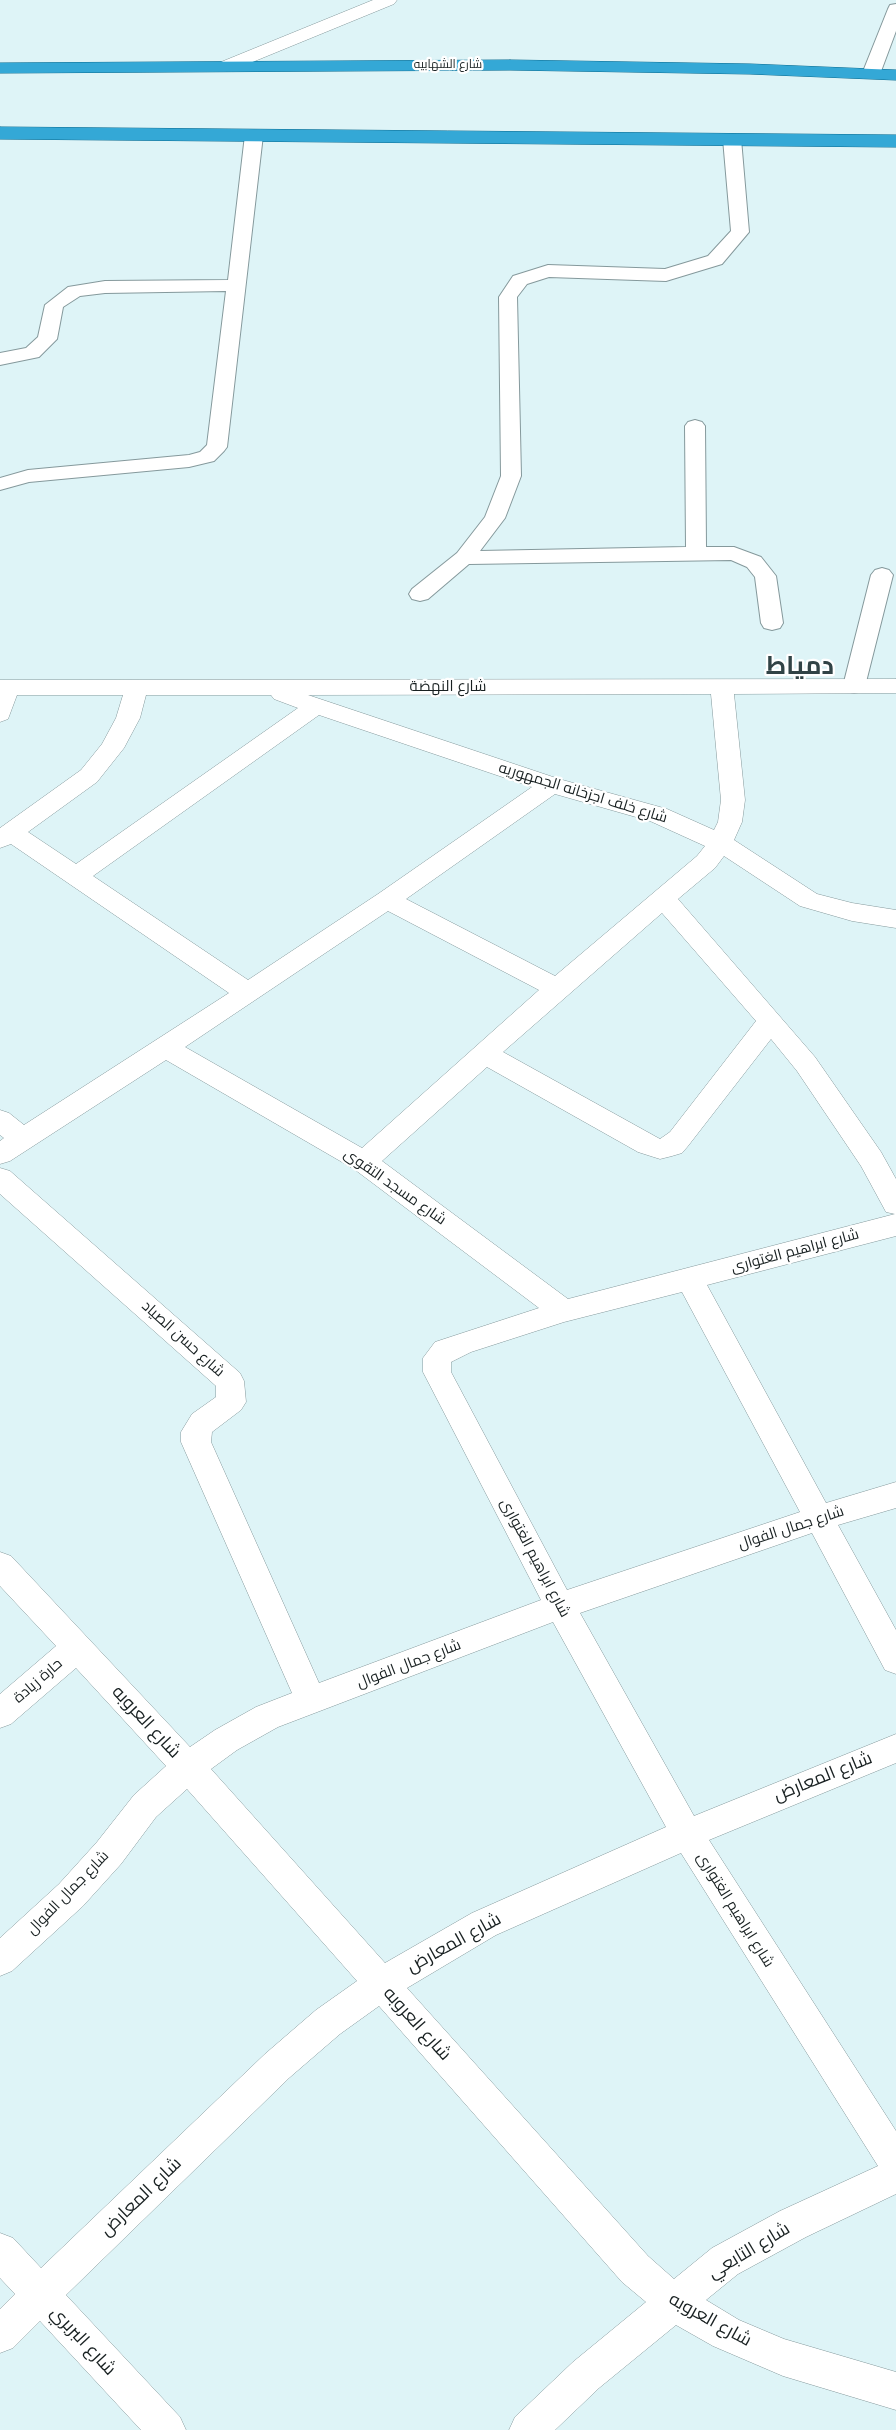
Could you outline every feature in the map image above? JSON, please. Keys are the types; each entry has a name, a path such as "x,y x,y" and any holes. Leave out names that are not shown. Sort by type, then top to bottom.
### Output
{"highway":[{"name":"شارع الشهابيه","path":"0,68 570,65 896,75"},
{"path":"871,74 896,82"},
{"path":"0,133 894,140"}],"street":[{"path":"227,66 388,0"},
{"name":"شارع النهضة","path":"3,688 896,686"},
{"name":"شارع خلف اجزخانه الجمهوريه","path":"259,687 551,786 658,815 721,842 809,900 852,912 896,919"},
{"path":"364,1162 557,988 706,862 721,842 730,822 733,800 732,774 722,687"},
{"path":"0,714 3,688"},
{"path":"136,689 128,718 112,748 90,776 6,836 77,875 247,992"},
{"path":"77,875 316,706"},
{"path":"0,1154 165,1048 387,900 551,786"},
{"path":"663,898 771,1021 843,1116 871,1159 896,1204"},
{"path":"387,900 557,988"},
{"path":"484,1054 648,1145 660,1149 672,1146 679,1139 771,1021"},
{"name":"شارع مسجد التقوى","path":"165,1048 364,1162 564,1311"},
{"path":"0,1120 23,1139"},
{"name":"شارع حسن الصياد","path":"0,1178 230,1381 231,1402 202,1423 196,1432 196,1442 311,1701"},
{"name":"شارع ابراهيم الغتوارى","path":"896,1225 564,1311 445,1350 437,1358 437,1372 560,1606 687,1834 896,2162"},
{"path":"689,1279 896,1660"},
{"name":"شارع جمال الفوال","path":"0,1960 71,1895 109,1853 145,1806 188,1767 226,1740 267,1717 560,1606 819,1518 896,1495"},
{"name":"شارع العروبه","path":"0,1564 188,1767 600,2233 635,2269 673,2302 726,2333 783,2357 896,2391"},
{"name":"حارة زيادة","path":"0,1714 76,1648"},
{"name":"شارع المعارض","path":"0,2335 276,2066 328,2022 381,1984 484,1924 687,1834 896,1748"},
{"name":"شارع التابعي","path":"528,2430 586,2374 725,2261 793,2224 896,2176"},
{"name":"شارع البربري","path":"0,2251 167,2430"}],"lane":[{"path":"871,74 896,9"},
{"path":"0,484 28,476 189,461 207,457 218,447 254,135"},
{"path":"420,594 464,558 495,518 511,476 508,297 520,280 548,272 666,275 716,260 740,232 732,139"},
{"path":"0,359 32,353 47,339 54,305 75,292 105,286 237,285"},
{"path":"695,426 696,554"},
{"path":"464,558 734,553 754,562 765,576 772,623"},
{"path":"854,686 882,575"}],"district":[{"name":"دمياط","path":"800,667"}]}
